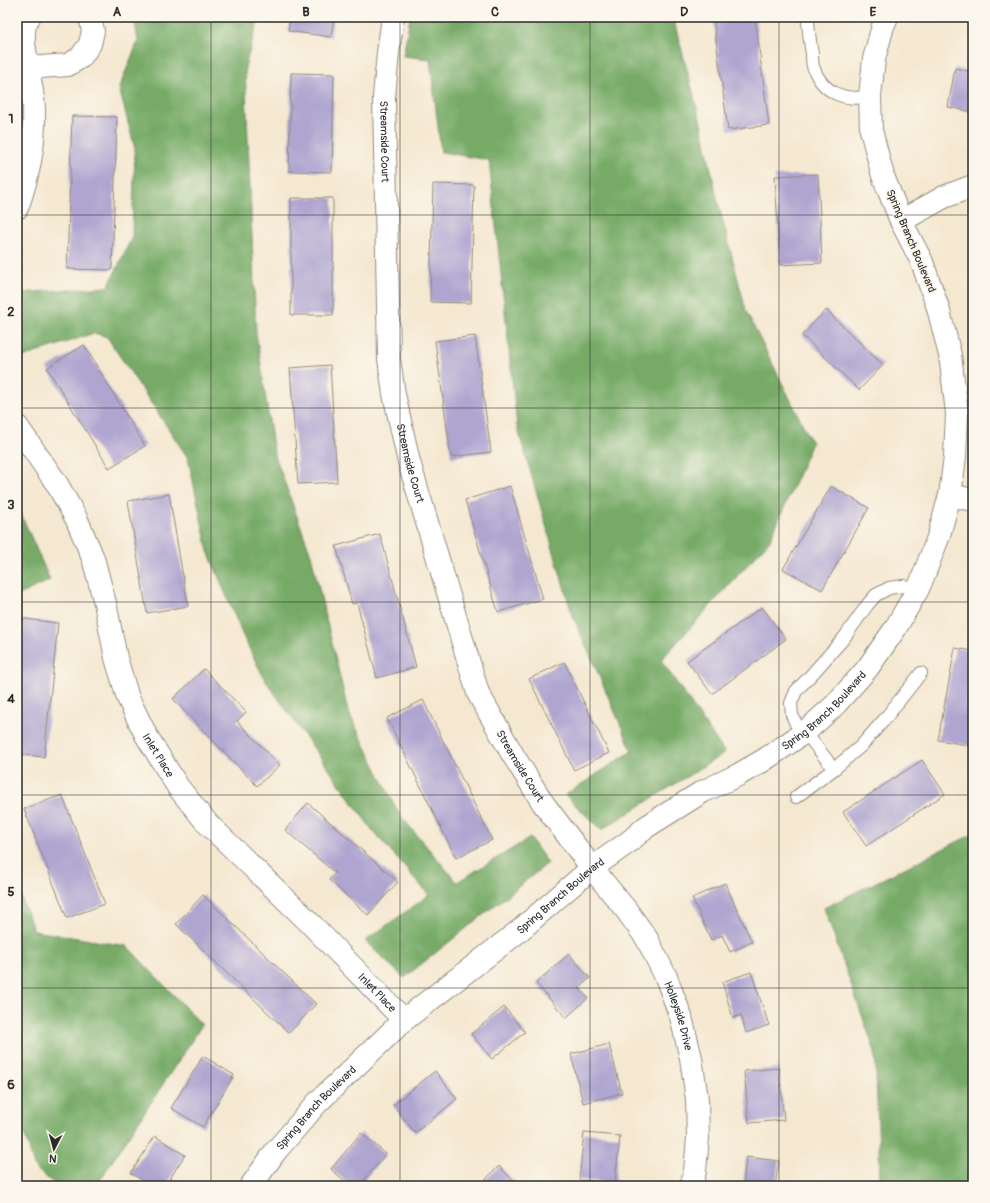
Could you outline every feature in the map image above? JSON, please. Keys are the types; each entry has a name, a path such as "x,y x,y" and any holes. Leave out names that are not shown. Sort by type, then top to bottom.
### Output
{"street":[{"path":"17,208 23,191 31,151 34,110 24,33 29,17"},
{"path":"28,68 68,65 81,57 90,44 93,31 90,17"},
{"name":"Streamside Court","path":"393,17 384,97 389,359 394,394 409,462 478,693 513,755 540,797 592,868"},
{"name":"Spring Branch Boulevard","path":"251,1186 275,1152 318,1102 404,1020 519,931 592,868 630,841 646,827 702,792 738,775 764,760 805,732 834,706 867,669 895,629 918,589 924,577 939,535 950,495 955,457 957,413 950,355 938,308 924,268 901,221 883,176 871,130 870,96 874,60 883,26 887,17"},
{"path":"901,221 944,197 973,186"},
{"name":"Inlet Place","path":"17,426 57,484 77,520 93,558 116,658 128,698 146,736 178,787 207,823 308,921 404,1020"},
{"path":"950,495 973,500"},
{"name":"Holleyside Drive","path":"592,868 627,911 647,939 666,977 681,1017 691,1058 697,1098 698,1138 691,1186"}],"lane":[{"path":"808,17 808,29 814,69 821,82 832,92 846,98 870,96"},
{"path":"834,769 805,732 797,726 792,715 791,703 796,691 844,638 876,595 889,588 903,586 918,589"},
{"path":"796,797 834,769 861,746 884,720 921,673"}],"green space":[{"path":"134,17 259,17 245,67 256,332 274,453 311,555 348,711 399,814 457,882 530,838 548,863 404,978 365,941 429,895 373,831 265,680 243,636 208,551 188,458 107,337 94,333 17,359 17,293 108,287 132,237 135,149 119,88 138,41"},
{"path":"410,17 673,17 700,119 718,202 746,311 812,443 770,540 661,660 725,753 601,830 565,795 632,751 572,614 517,426 489,160 441,152 430,59 403,56"},
{"path":"17,505 50,580 17,596"},
{"path":"973,834 973,1186 876,1186 880,1176 875,1052 824,908"},
{"path":"17,887 34,931 127,946 202,1025 96,1186 57,1186 35,1168 17,1111"}],"building":[{"path":"290,17 334,17 331,37 288,31"},
{"path":"713,17 755,17 769,125 728,130"},
{"path":"955,68 973,72 973,112 948,107"},
{"path":"291,73 334,74 332,172 289,171"},
{"path":"72,116 117,117 112,270 67,269"},
{"path":"818,174 822,263 780,265 775,176"},
{"path":"433,184 474,185 471,303 430,302"},
{"path":"291,198 333,198 333,315 291,315"},
{"path":"826,310 883,365 859,390 802,335"},
{"path":"475,336 491,452 451,457 435,341"},
{"path":"84,345 145,446 109,468 47,368"},
{"path":"330,365 337,482 298,484 290,368"},
{"path":"510,486 543,599 498,612 465,500"},
{"path":"831,486 869,508 822,590 783,569"},
{"path":"169,494 188,606 147,613 128,501"},
{"path":"380,534 416,667 377,678 357,603 352,604 336,546"},
{"path":"762,607 786,639 712,694 687,661"},
{"path":"17,618 58,623 44,757 17,754"},
{"path":"955,648 973,651 973,746 938,740"},
{"path":"564,662 609,753 574,770 529,679"},
{"path":"204,669 246,712 237,721 280,765 257,786 173,699"},
{"path":"423,700 492,840 456,858 387,718"},
{"path":"922,760 945,794 866,846 843,812"},
{"path":"62,795 105,904 67,918 24,809"},
{"path":"308,803 398,882 368,915 329,880 335,873 285,830"},
{"path":"725,883 752,942 730,952 722,935 711,940 692,898"},
{"path":"203,895 316,1004 289,1033 176,924"},
{"path":"569,954 590,978 579,988 588,998 566,1018 536,983"},
{"path":"751,972 769,1025 746,1033 741,1015 733,1018 722,982"},
{"path":"504,1007 525,1032 492,1059 471,1034"},
{"path":"609,1044 622,1093 583,1103 571,1054"},
{"path":"203,1056 234,1075 203,1127 171,1108"},
{"path":"779,1068 784,1120 749,1123 744,1071"},
{"path":"435,1071 457,1099 415,1133 393,1105"},
{"path":"361,1133 386,1154 359,1186 351,1186 331,1169"},
{"path":"584,1133 620,1136 615,1183 579,1180"},
{"path":"155,1136 185,1155 165,1186 151,1186 131,1173"},
{"path":"746,1157 779,1161 775,1186 743,1186"},
{"path":"499,1166 518,1185 517,1186 479,1186"}]}
